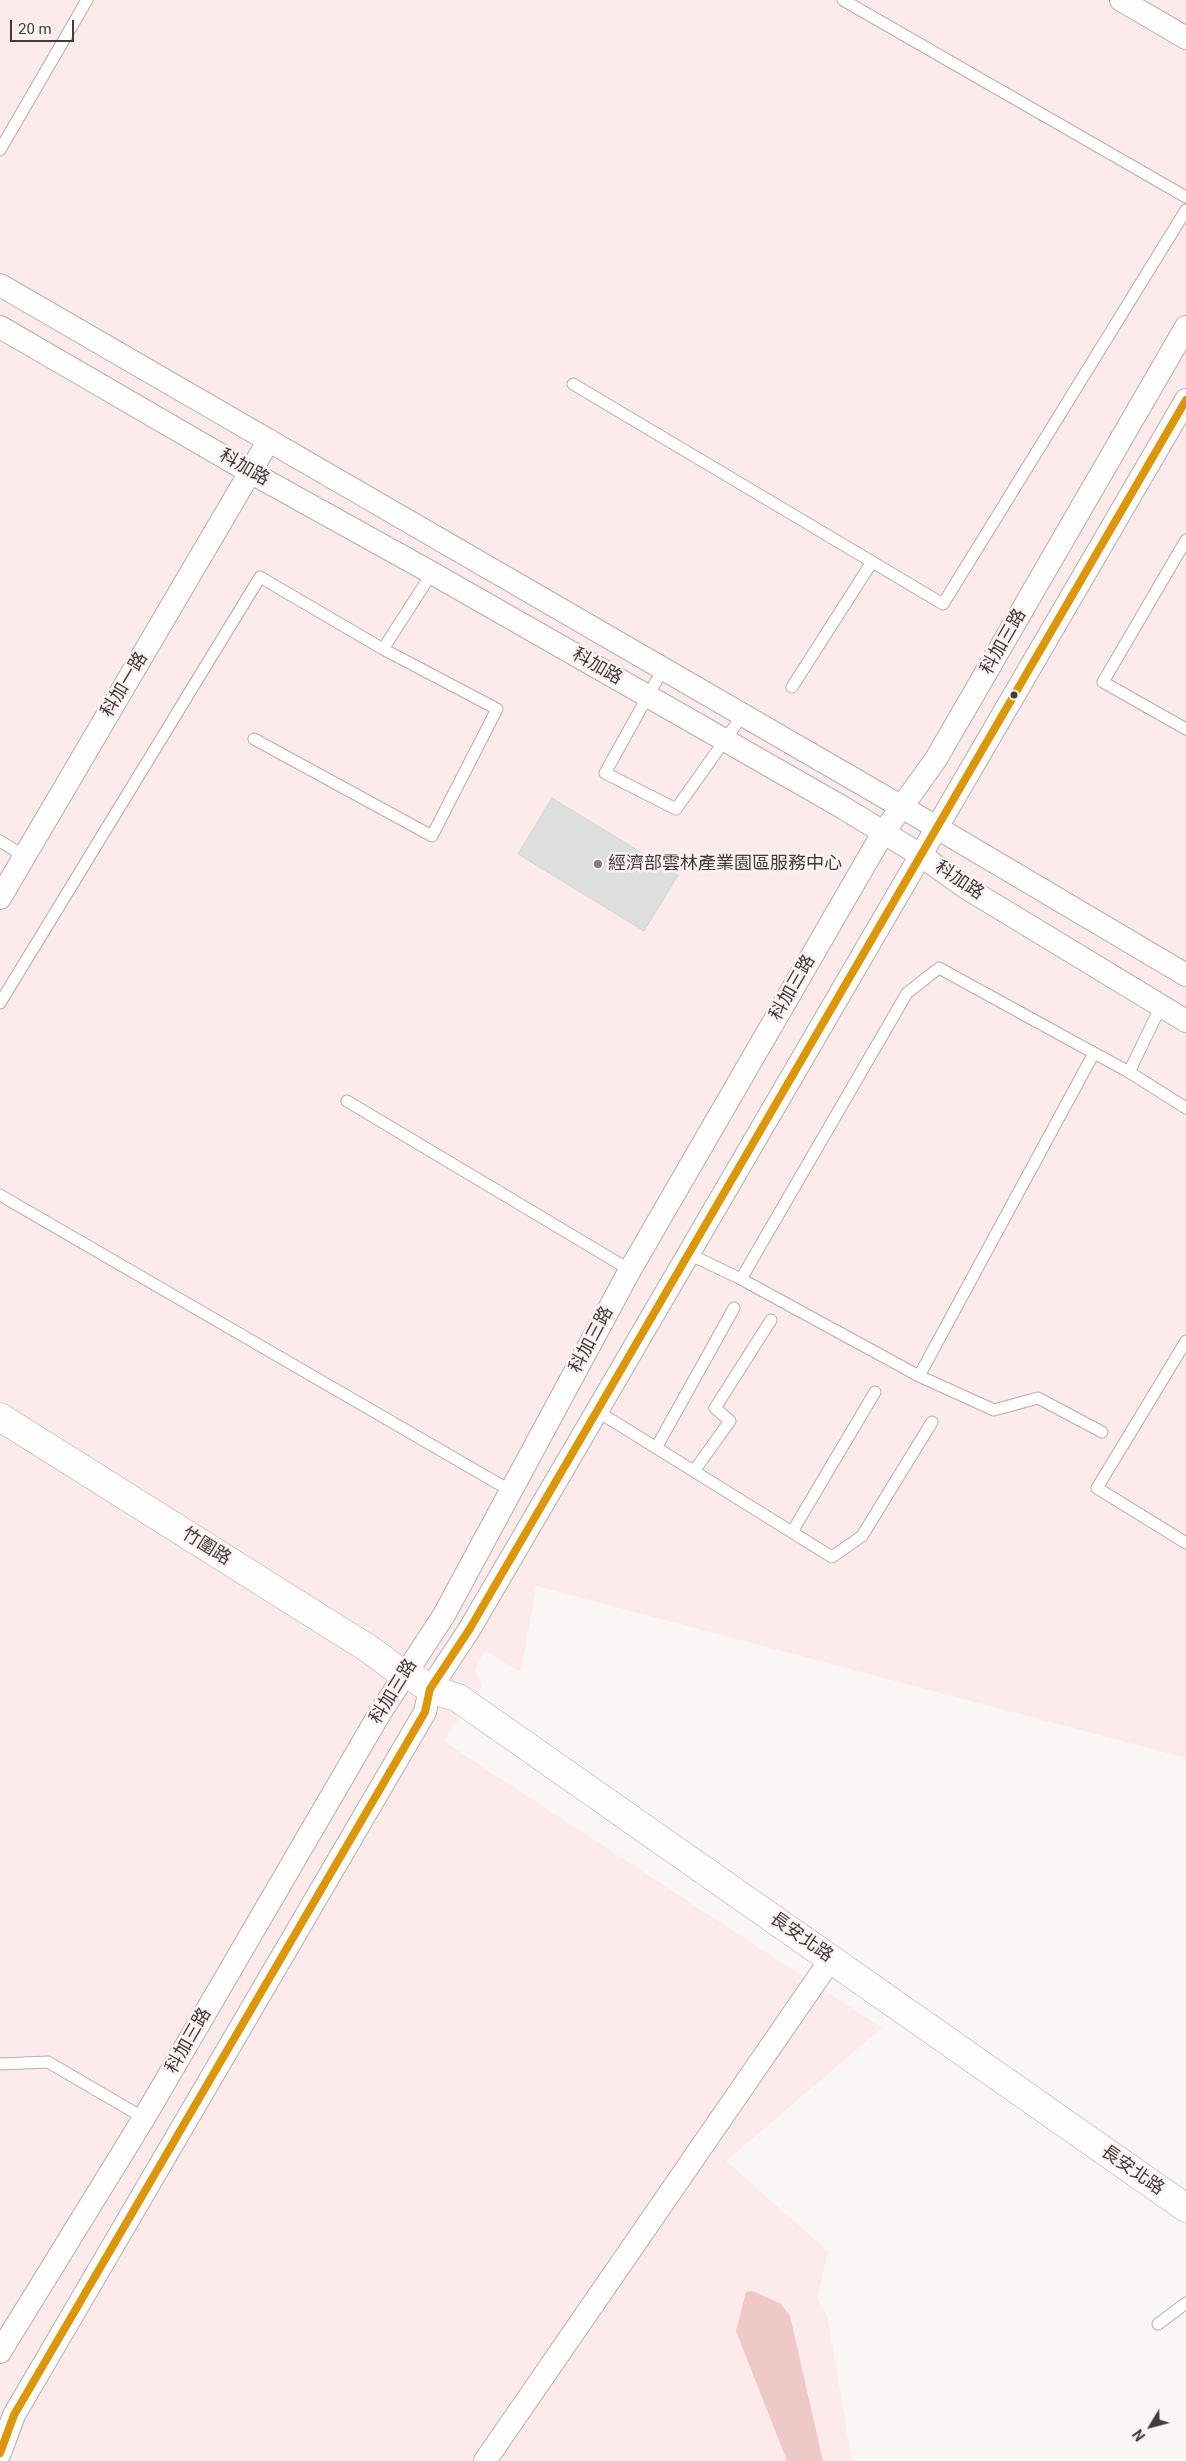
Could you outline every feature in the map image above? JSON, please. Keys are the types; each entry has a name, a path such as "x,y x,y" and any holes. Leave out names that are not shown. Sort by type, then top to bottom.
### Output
{"street":[{"path":"1121,0 1186,38"},
{"name":"科加路","path":"0,285 902,807 1186,975"},
{"name":"科加路","path":"0,327 250,472 725,740 922,856 965,887 1186,1021"},
{"name":"科加三路","path":"0,2352 415,1680 444,1615 630,1270 883,833 936,760 1186,327"},
{"name":"科加三路","path":"415,1680 469,1630 938,829 1186,400"},
{"name":"科加一路","path":"0,898 269,440"},
{"name":"竹圍路","path":"0,1416 415,1680"},
{"name":"科加三路","path":"0,2454 14,2415 425,1712 415,1680"},
{"name":"長安北路","path":"415,1680 458,1698 1186,2208"},
{"path":"485,2461 831,1959"},
{"path":"0,2454 8,2461"}],"lane":[{"path":"0,150 87,0"},
{"path":"843,0 1186,197"},
{"path":"573,384 943,604 1186,210"},
{"path":"1186,540 1104,682 1186,729"},
{"path":"792,688 872,562"},
{"path":"384,649 432,573"},
{"path":"0,1003 260,577 384,649 497,709 432,836 254,739"},
{"path":"663,669 605,773 676,809 742,716"},
{"path":"0,842 24,856"},
{"path":"741,1279 907,993 939,968 1128,1072 1186,1108"},
{"path":"1128,1072 1161,1006"},
{"path":"919,1376 1094,1053"},
{"path":"347,1102 630,1270"},
{"path":"0,1195 511,1491"},
{"path":"689,1254 741,1279 919,1376 994,1410 1038,1398 1102,1432"},
{"path":"656,1448 734,1308"},
{"path":"694,1471 730,1421 715,1408 771,1320"},
{"path":"1186,1340 1097,1488 1186,1543"},
{"path":"792,1532 876,1392"},
{"path":"597,1411 832,1557 862,1536 932,1422"},
{"path":"0,2064 48,2062 144,2118"},
{"path":"1158,2324 1186,2303"}],"shaded area":[{"path":"0,0 1186,0 1186,1758 536,1586 521,1672 485,1651 475,1669 482,1686 443,1741 882,2028 726,2161 828,2251 817,2299 827,2315 852,2461 0,2461"},
{"path":"753,2291 781,2304 790,2316 823,2461 787,2461 736,2331 746,2292"}],"building":[{"name":"經濟部雲林產業園區服務中心","path":"552,798 678,875 644,931 518,854"}],"transit line":[{"path":"0,2453 14,2415 425,1712 430,1689 469,1630 1186,400"}],"place":[{"name":"經濟部雲林產業園區服務中心","path":"598,864"}]}
